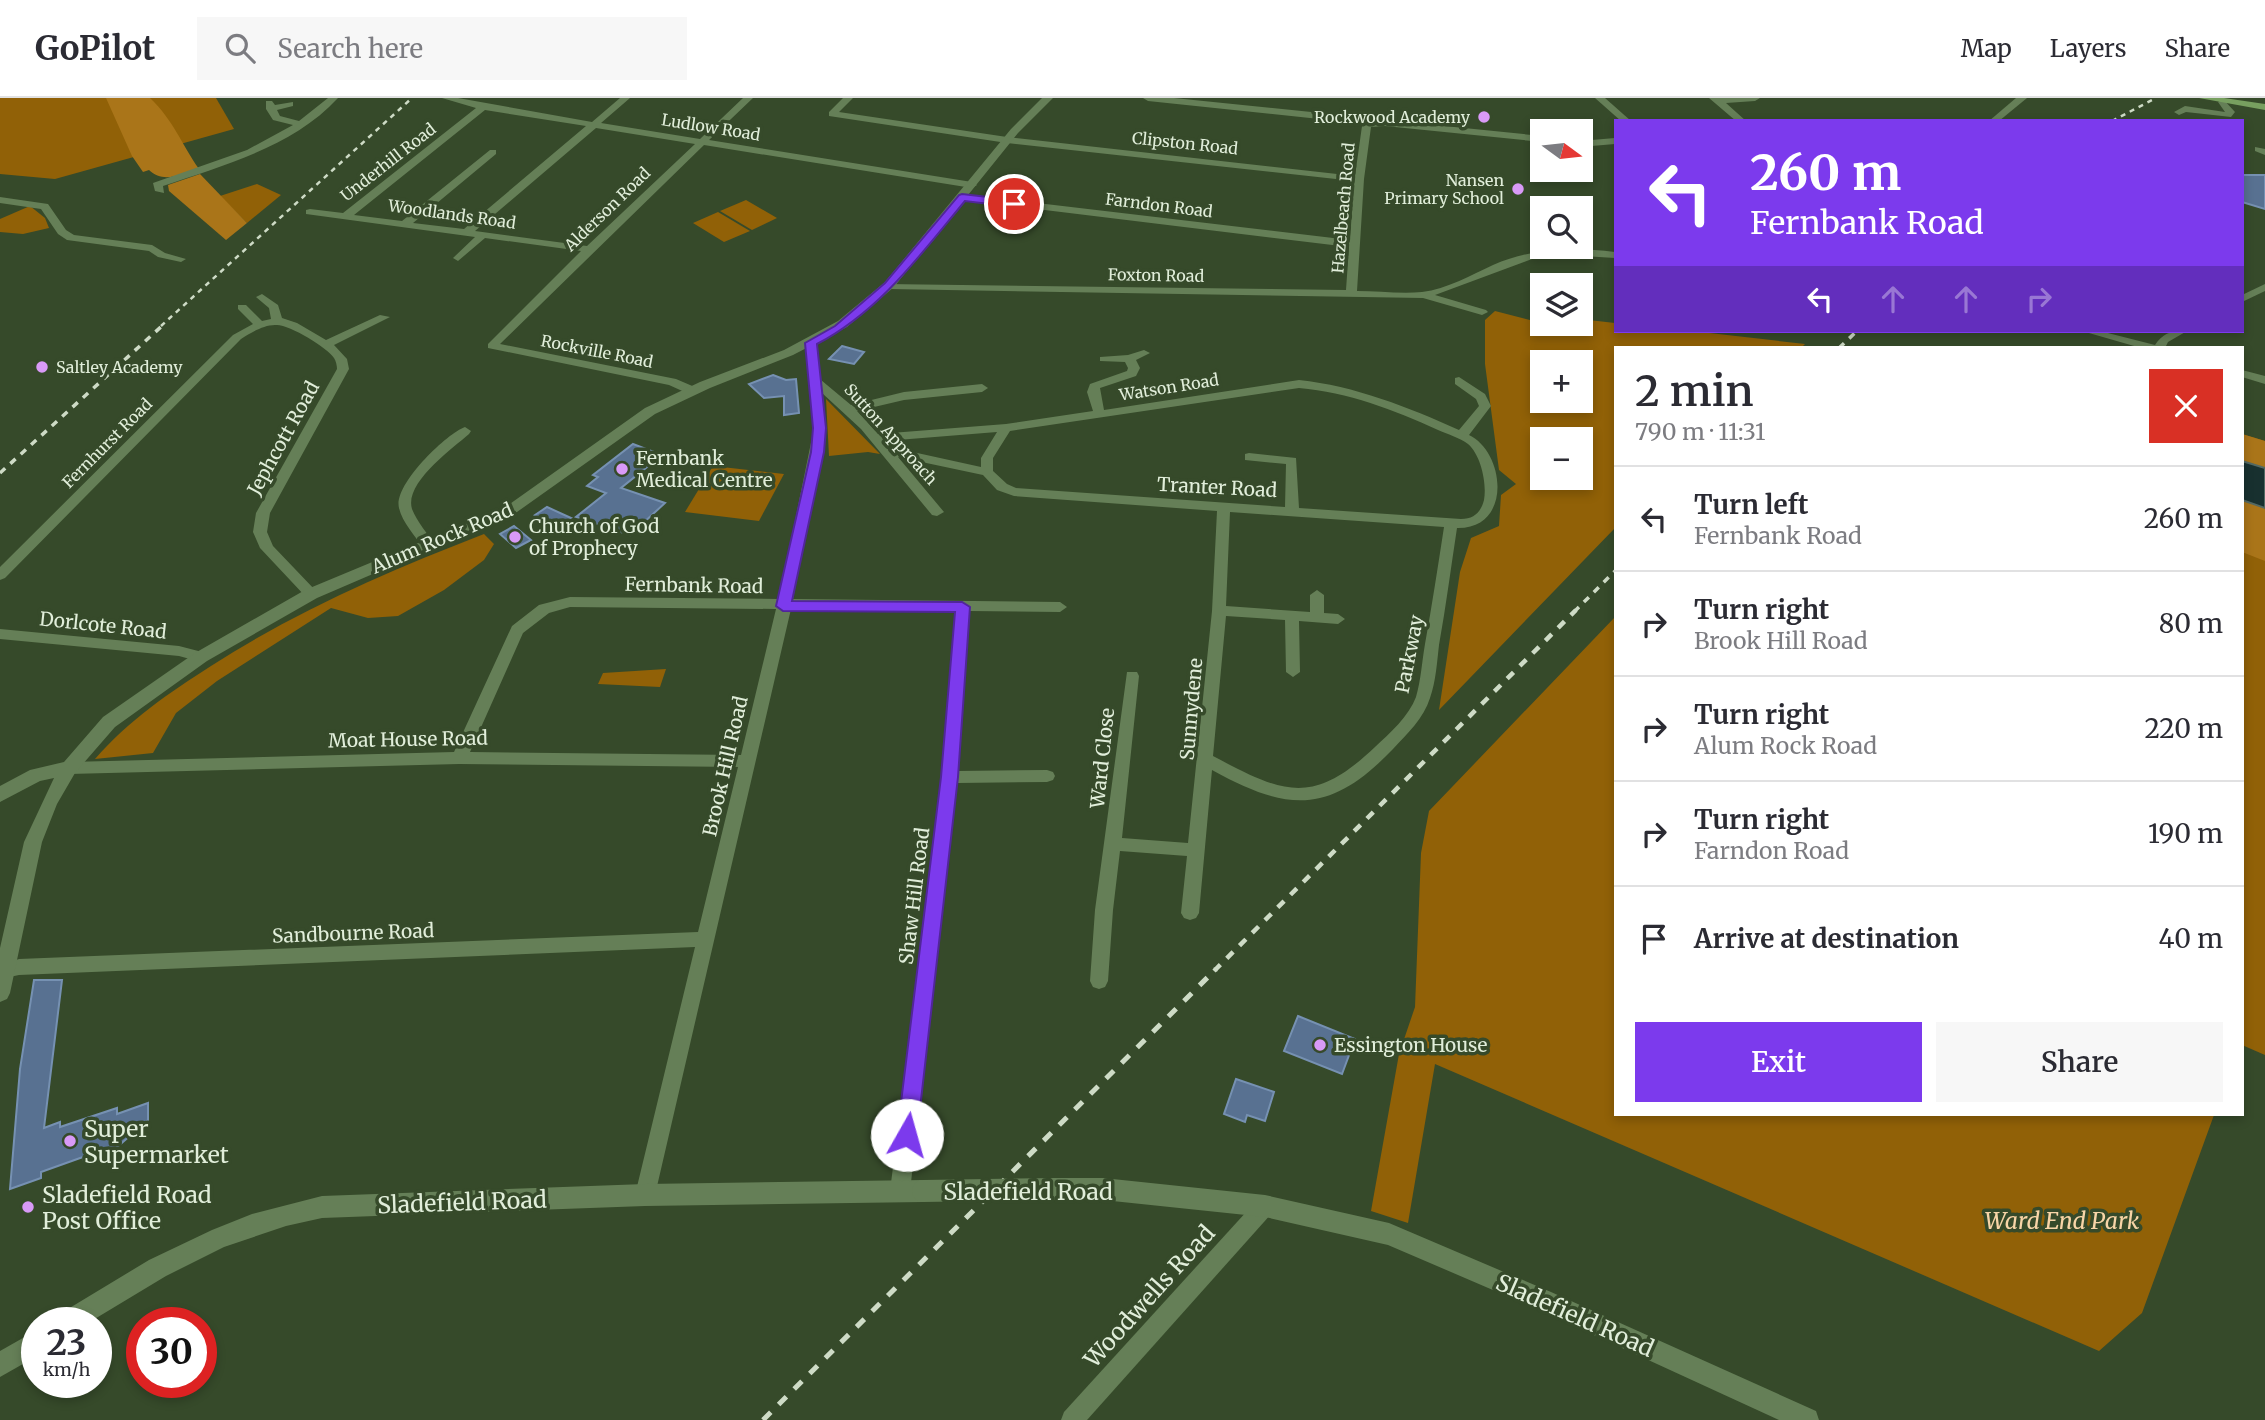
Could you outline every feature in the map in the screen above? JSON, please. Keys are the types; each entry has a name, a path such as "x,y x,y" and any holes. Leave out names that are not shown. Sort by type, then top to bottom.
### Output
{"main road":[{"path":"2204,98 2265,107"}],"street":[{"path":"147,174 158,188 245,155 302,125 333,98"},
{"name":"Ludlow Road","path":"447,98 468,99 483,107 972,185"},
{"path":"467,232 592,123 625,98"},
{"name":"Alderson Road","path":"492,346 700,141 748,98"},
{"name":"Clipston Road","path":"848,98 832,114 1007,140 1359,179"},
{"name":"Alum Rock Road","path":"0,993 33,842 49,803 69,768 108,722 201,657 311,594 512,509 536,495 614,434 652,410 693,391 778,359 839,328 889,286 1007,140 1031,112 1048,98"},
{"path":"1148,98 1360,120 1367,125 1385,123 1530,138"},
{"path":"1243,108 1250,98"},
{"path":"1600,98 1625,119"},
{"path":"1716,99 1755,98"},
{"path":"1996,119 2022,98"},
{"path":"1716,99 1740,119"},
{"path":"2179,112 2188,109 2228,116 2230,112 2223,102"},
{"path":"290,104 270,106 276,118 302,125"},
{"name":"Underhill Road","path":"346,216 483,107"},
{"name":"Hazelbeach Road","path":"1351,295 1359,179 1367,125"},
{"path":"1593,143 1614,141"},
{"path":"405,223 493,152"},
{"name":"Farndon Road","path":"962,197 1353,244"},
{"path":"0,200 44,206 62,232 71,238 152,248 162,255 181,259"},
{"name":"Woodlands Road","path":"310,212 589,249"},
{"path":"458,258 484,234"},
{"path":"152,248 167,240"},
{"path":"1422,295 1444,291 1473,292 1533,255 1571,251 1614,255"},
{"name":"Foxton Road","path":"889,286 1422,295"},
{"path":"2244,298 2265,287"},
{"path":"1422,295 1482,312 1473,292"},
{"path":"262,297 274,307 277,321"},
{"path":"242,307 260,325"},
{"path":"325,345 384,317"},
{"name":"Fernhurst Road","path":"0,575 237,337 260,325 277,321"},
{"name":"Jephcott Road","path":"277,321 291,324 325,345 340,358 343,369 263,513 260,532 267,548 311,594"},
{"path":"2096,333 2148,346"},
{"path":"2158,346 2177,333"},
{"name":"Brook Hill Road","path":"645,1195 748,761 817,452 820,428 811,343"},
{"name":"Rockville Road","path":"492,346 672,382 693,391"},
{"path":"1104,359 1129,358 1144,353"},
{"path":"1100,414 1091,395 1092,389 1097,382 1132,373 1134,368 1129,358"},
{"path":"2244,374 2265,380"},
{"path":"1451,523 1479,520 1486,512 1490,493 1488,466 1482,451 1472,441 1461,436 1485,406 1481,397 1459,381"},
{"name":"Sutton Approach","path":"817,383 831,393 874,438 937,512"},
{"name":"Watson Road","path":"874,438 1006,428 1265,388 1318,385 1366,399 1461,436"},
{"path":"847,410 904,396 982,388"},
{"path":"987,472 987,458 1006,428"},
{"path":"429,546 406,508 404,499 408,486 466,431"},
{"name":"Tranter Road","path":"885,450 987,472 1002,488 1014,492 1451,523"},
{"path":"1249,457 1292,461 1292,511"},
{"name":"Sunnydene","path":"1190,913 1219,611 1224,508"},
{"name":"Parkway","path":"1206,760 1254,787 1286,796 1319,795 1336,788 1369,765 1422,700 1451,523"},
{"path":"1317,595 1317,617"},
{"name":"Fernbank Road","path":"459,758 517,630 544,609 570,602 1060,607"},
{"name":"Shaw Hill Road","path":"911,1191 950,777 962,607"},
{"path":"1219,611 1338,619"},
{"path":"1292,615 1293,672"},
{"name":"Dorlcote Road","path":"0,634 178,652 201,657"},
{"name":"Ward Close","path":"1098,981 1132,676"},
{"name":"Moat House Road","path":"69,768 459,758 748,761"},
{"path":"0,795 36,775 69,768"},
{"path":"950,777 1047,776"},
{"path":"1113,844 1196,849"},
{"name":"Sandbourne Road","path":"3,972 19,967 705,939"},
{"name":"Sladefield Road","path":"91,1307 133,1280 221,1234 283,1214 322,1207 645,1195 1103,1189 1265,1206 1389,1234 1543,1300 1807,1420"},
{"name":"Woodwells Road","path":"1072,1420 1265,1206"},
{"path":"0,1365 21,1352"}],"green space":[{"path":"0,98 216,98 234,129 55,179 0,174"},
{"path":"257,184 281,195 247,223 220,196"},
{"path":"746,200 777,218 752,230 720,211"},
{"path":"30,206 45,218 49,228 23,234 0,232 0,219"},
{"path":"718,212 750,231 724,242 693,223"},
{"path":"1495,311 1530,320 1530,336 1593,336 1593,320 1614,323 1614,333 1709,333 1805,344 1614,346 1614,529 1439,710 1460,572 1471,538 1499,526 1501,495 1516,484 1499,470 1485,364 1485,320"},
{"path":"826,399 880,454 868,452 829,456"},
{"path":"2244,435 2265,441 2265,1055 2244,1046"},
{"path":"713,466 784,474 759,521 685,512"},
{"path":"484,534 494,544 484,560 444,590 398,616 368,618 331,608 217,681 176,713 153,753 95,759 121,732 150,708 244,646 344,593"},
{"name":"Ward End Park","path":"1614,618 1614,1116 2214,1116 2142,1313 2099,1351 1435,1064 1408,1223 1371,1211 1399,1054 1415,1007 1421,853 1429,811"},
{"path":"666,669 660,687 598,684 603,673"}],"shaded area":[{"path":"106,98 150,98 171,124 199,169 166,177 149,170 143,172 132,156"},
{"path":"200,174 247,223 226,240 169,191 168,185"},
{"path":"2244,435 2265,441 2265,468 2244,462"},
{"path":"2244,501 2265,508 2265,561 2244,553"}],"water":[{"path":"2244,462 2265,468 2265,508 2244,501"}],"building":[{"path":"2244,175 2265,175 2265,209 2244,203"},
{"path":"842,346 864,352 854,364 829,359"},
{"path":"773,375 786,380 796,379 799,413 784,415 784,396 764,398 749,384"},
{"path":"633,444 662,455 621,488 665,503 630,535 576,517 606,493 587,486 598,477 593,475"},
{"path":"547,507 571,518 559,526 535,515"},
{"name":"Church of God of Prophecy","path":"514,526 531,540 516,548 500,534"},
{"path":"34,980 62,980 44,1128 60,1122 60,1127 117,1108 117,1114 148,1103 148,1120 115,1149 41,1172 41,1178 10,1189 20,1069"},
{"name":"Essington House","path":"1298,1016 1355,1039 1342,1074 1284,1051"},
{"path":"1236,1079 1274,1092 1265,1121 1247,1115 1245,1122 1224,1114"}],"railway":[{"path":"161,326 412,98"},
{"path":"2116,119 2156,98"},
{"path":"0,473 163,325"},
{"path":"1841,346 1855,333"},
{"path":"1576,610 1614,572"},
{"path":"1214,971 1576,610"},
{"path":"763,1420 1216,969"}],"place":[{"name":"Rockwood Academy","path":"1484,117"},
{"name":"Nansen Primary School","path":"1518,189"},
{"name":"Saltley Academy","path":"42,367"},
{"name":"Fernbank Medical Centre","path":"622,469"},
{"name":"Church of God of Prophecy","path":"515,537"},
{"name":"Essington House","path":"1320,1045"},
{"name":"Super Supermarket","path":"70,1141"},
{"name":"Sladefield Road Post Office","path":"28,1207"}],"route":[{"path":"907,1135 950,777 962,607 783,606 820,428 811,343 839,328 889,286 962,197 1014,204"}]}
